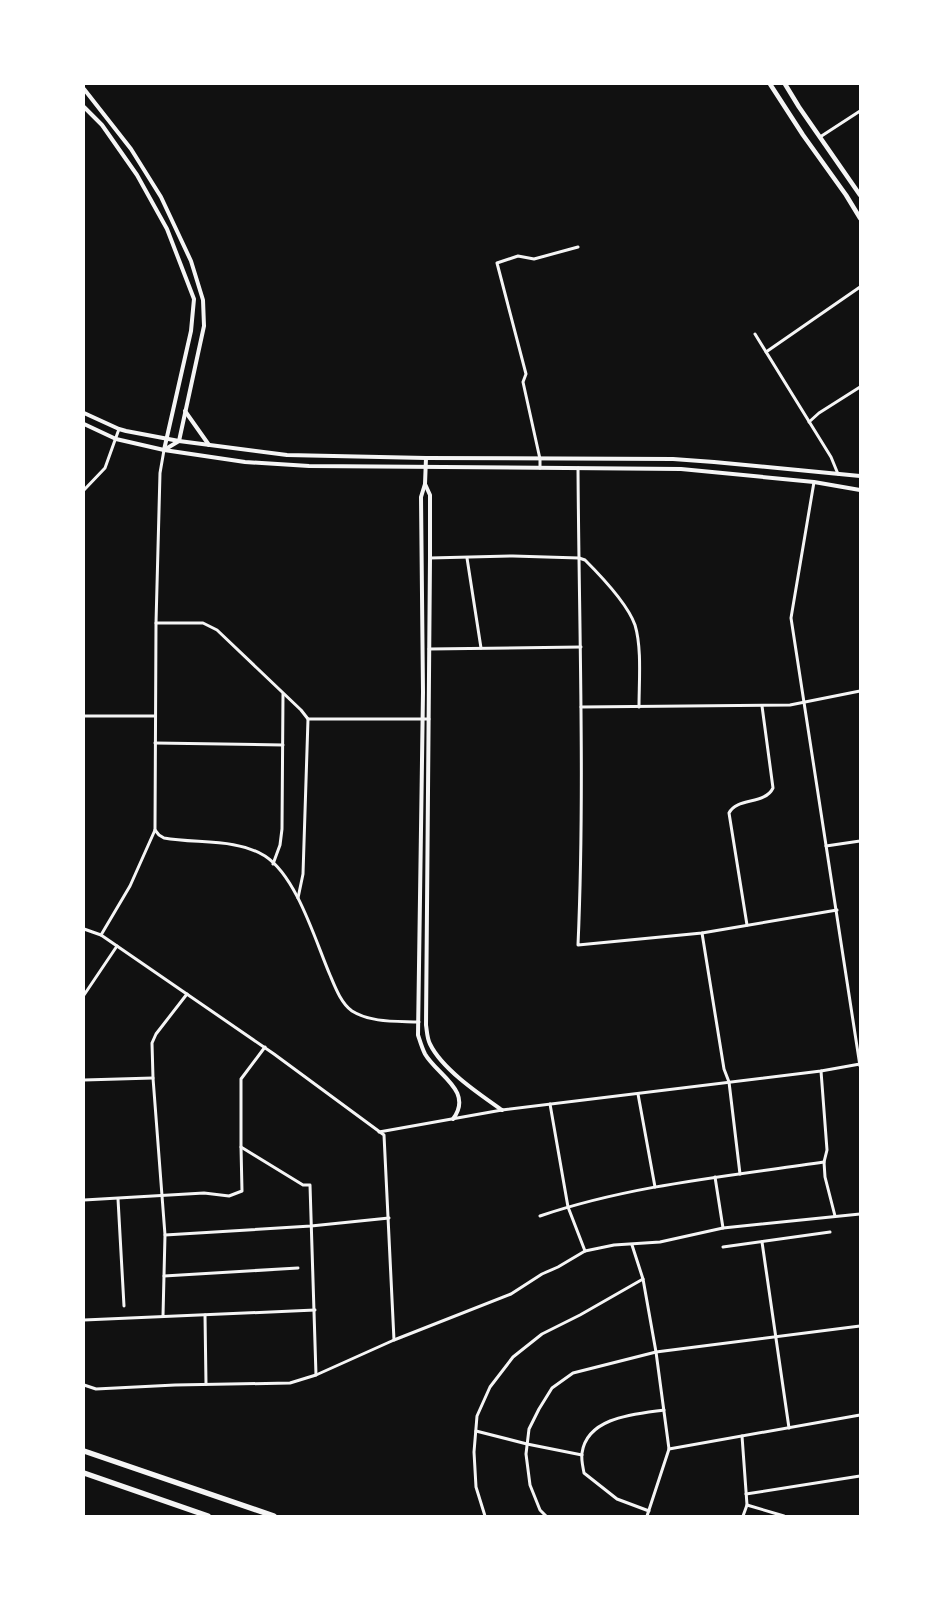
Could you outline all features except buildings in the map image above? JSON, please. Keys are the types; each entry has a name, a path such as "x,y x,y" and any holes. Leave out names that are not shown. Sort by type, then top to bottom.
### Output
{"highway":[{"path":"84,1451 274,1516"},
{"path":"84,1473 208,1516"}],"main road":[{"path":"770,84 860,218"},
{"path":"786,84 798,107 860,195"}],"street":[{"path":"84,89 131,148 157,190 192,260 203,300 204,326 179,441 164,450"},
{"path":"84,107 102,125 137,175 167,229 194,298 191,331 160,473 156,623 155,830 130,886 101,935"},
{"path":"820,137 860,111"},
{"path":"540,468 540,459 523,382 526,374 497,263 518,256 534,259 578,247"},
{"path":"766,352 860,287"},
{"path":"755,334 831,457 838,474"},
{"path":"809,422 819,413 860,388"},
{"path":"185,411 209,445"},
{"path":"84,413 120,429 166,439 287,455 682,460 860,476"},
{"path":"84,424 116,439 164,450 277,465 681,470 814,482 860,490"},
{"path":"84,490 105,468 120,429"},
{"path":"426,458 425,484 421,497 422,719 418,1035 424,1053 455,1087 460,1103 453,1119"},
{"path":"578,468 581,647 578,945 702,933 836,910"},
{"path":"380,1132 502,1110 821,1071 860,1064 791,618 814,482"},
{"path":"425,484 430,495 426,1025 429,1043 439,1058 475,1091 502,1110"},
{"path":"430,558 513,556 579,558 585,560 625,606 632,619 638,641 639,707"},
{"path":"467,558 481,648"},
{"path":"156,623 203,623 217,630 308,719 429,719"},
{"path":"429,649 581,647"},
{"path":"581,707 790,705 860,691"},
{"path":"273,864 280,845 282,829 283,694"},
{"path":"747,925 729,816 730,811 734,808 767,796 773,788 762,706"},
{"path":"84,716 155,716"},
{"path":"298,898 303,874 308,719"},
{"path":"155,743 282,745"},
{"path":"155,830 159,836 164,838 243,847 265,856 284,873 298,898 337,993 350,1010 367,1018 419,1022"},
{"path":"826,846 860,840"},
{"path":"84,929 101,935 187,994 264,1047 384,1135 394,1340"},
{"path":"702,933 724,1069 729,1082 740,1174"},
{"path":"84,995 117,946"},
{"path":"163,1316 165,1235 152,1078 152,1043 156,1034 187,994"},
{"path":"84,1200 204,1192 229,1196 242,1191 241,1079 264,1047"},
{"path":"821,1071 828,1150 824,1162 825,1177 835,1216"},
{"path":"84,1080 152,1078"},
{"path":"638,1094 655,1187"},
{"path":"550,1104 568,1207 585,1251"},
{"path":"241,1147 303,1185 310,1185 316,1375"},
{"path":"540,1216 568,1207 655,1187 824,1162"},
{"path":"715,1177 723,1228"},
{"path":"118,1199 124,1306"},
{"path":"84,1385 96,1389 206,1384 290,1383 316,1375 394,1340 511,1294 542,1274 585,1251 614,1245 660,1242 723,1228 860,1214"},
{"path":"165,1235 311,1226 389,1218"},
{"path":"722,1247 830,1232"},
{"path":"762,1242 789,1428"},
{"path":"632,1245 643,1279 656,1352 669,1449 648,1516"},
{"path":"164,1276 298,1268"},
{"path":"485,1516 476,1487 474,1452 477,1416 490,1387 513,1357 542,1334 643,1279"},
{"path":"84,1320 315,1310"},
{"path":"205,1315 206,1384"},
{"path":"546,1516 540,1510 530,1485 526,1454 528,1429 552,1388 573,1373 656,1352 860,1326"},
{"path":"649,1511 617,1499 584,1473 582,1454 587,1439 602,1425 627,1415 664,1410"},
{"path":"669,1449 860,1415"},
{"path":"476,1431 527,1444 582,1454"},
{"path":"742,1436 747,1505 743,1516"},
{"path":"746,1494 860,1476"},
{"path":"747,1505 784,1516"}]}
